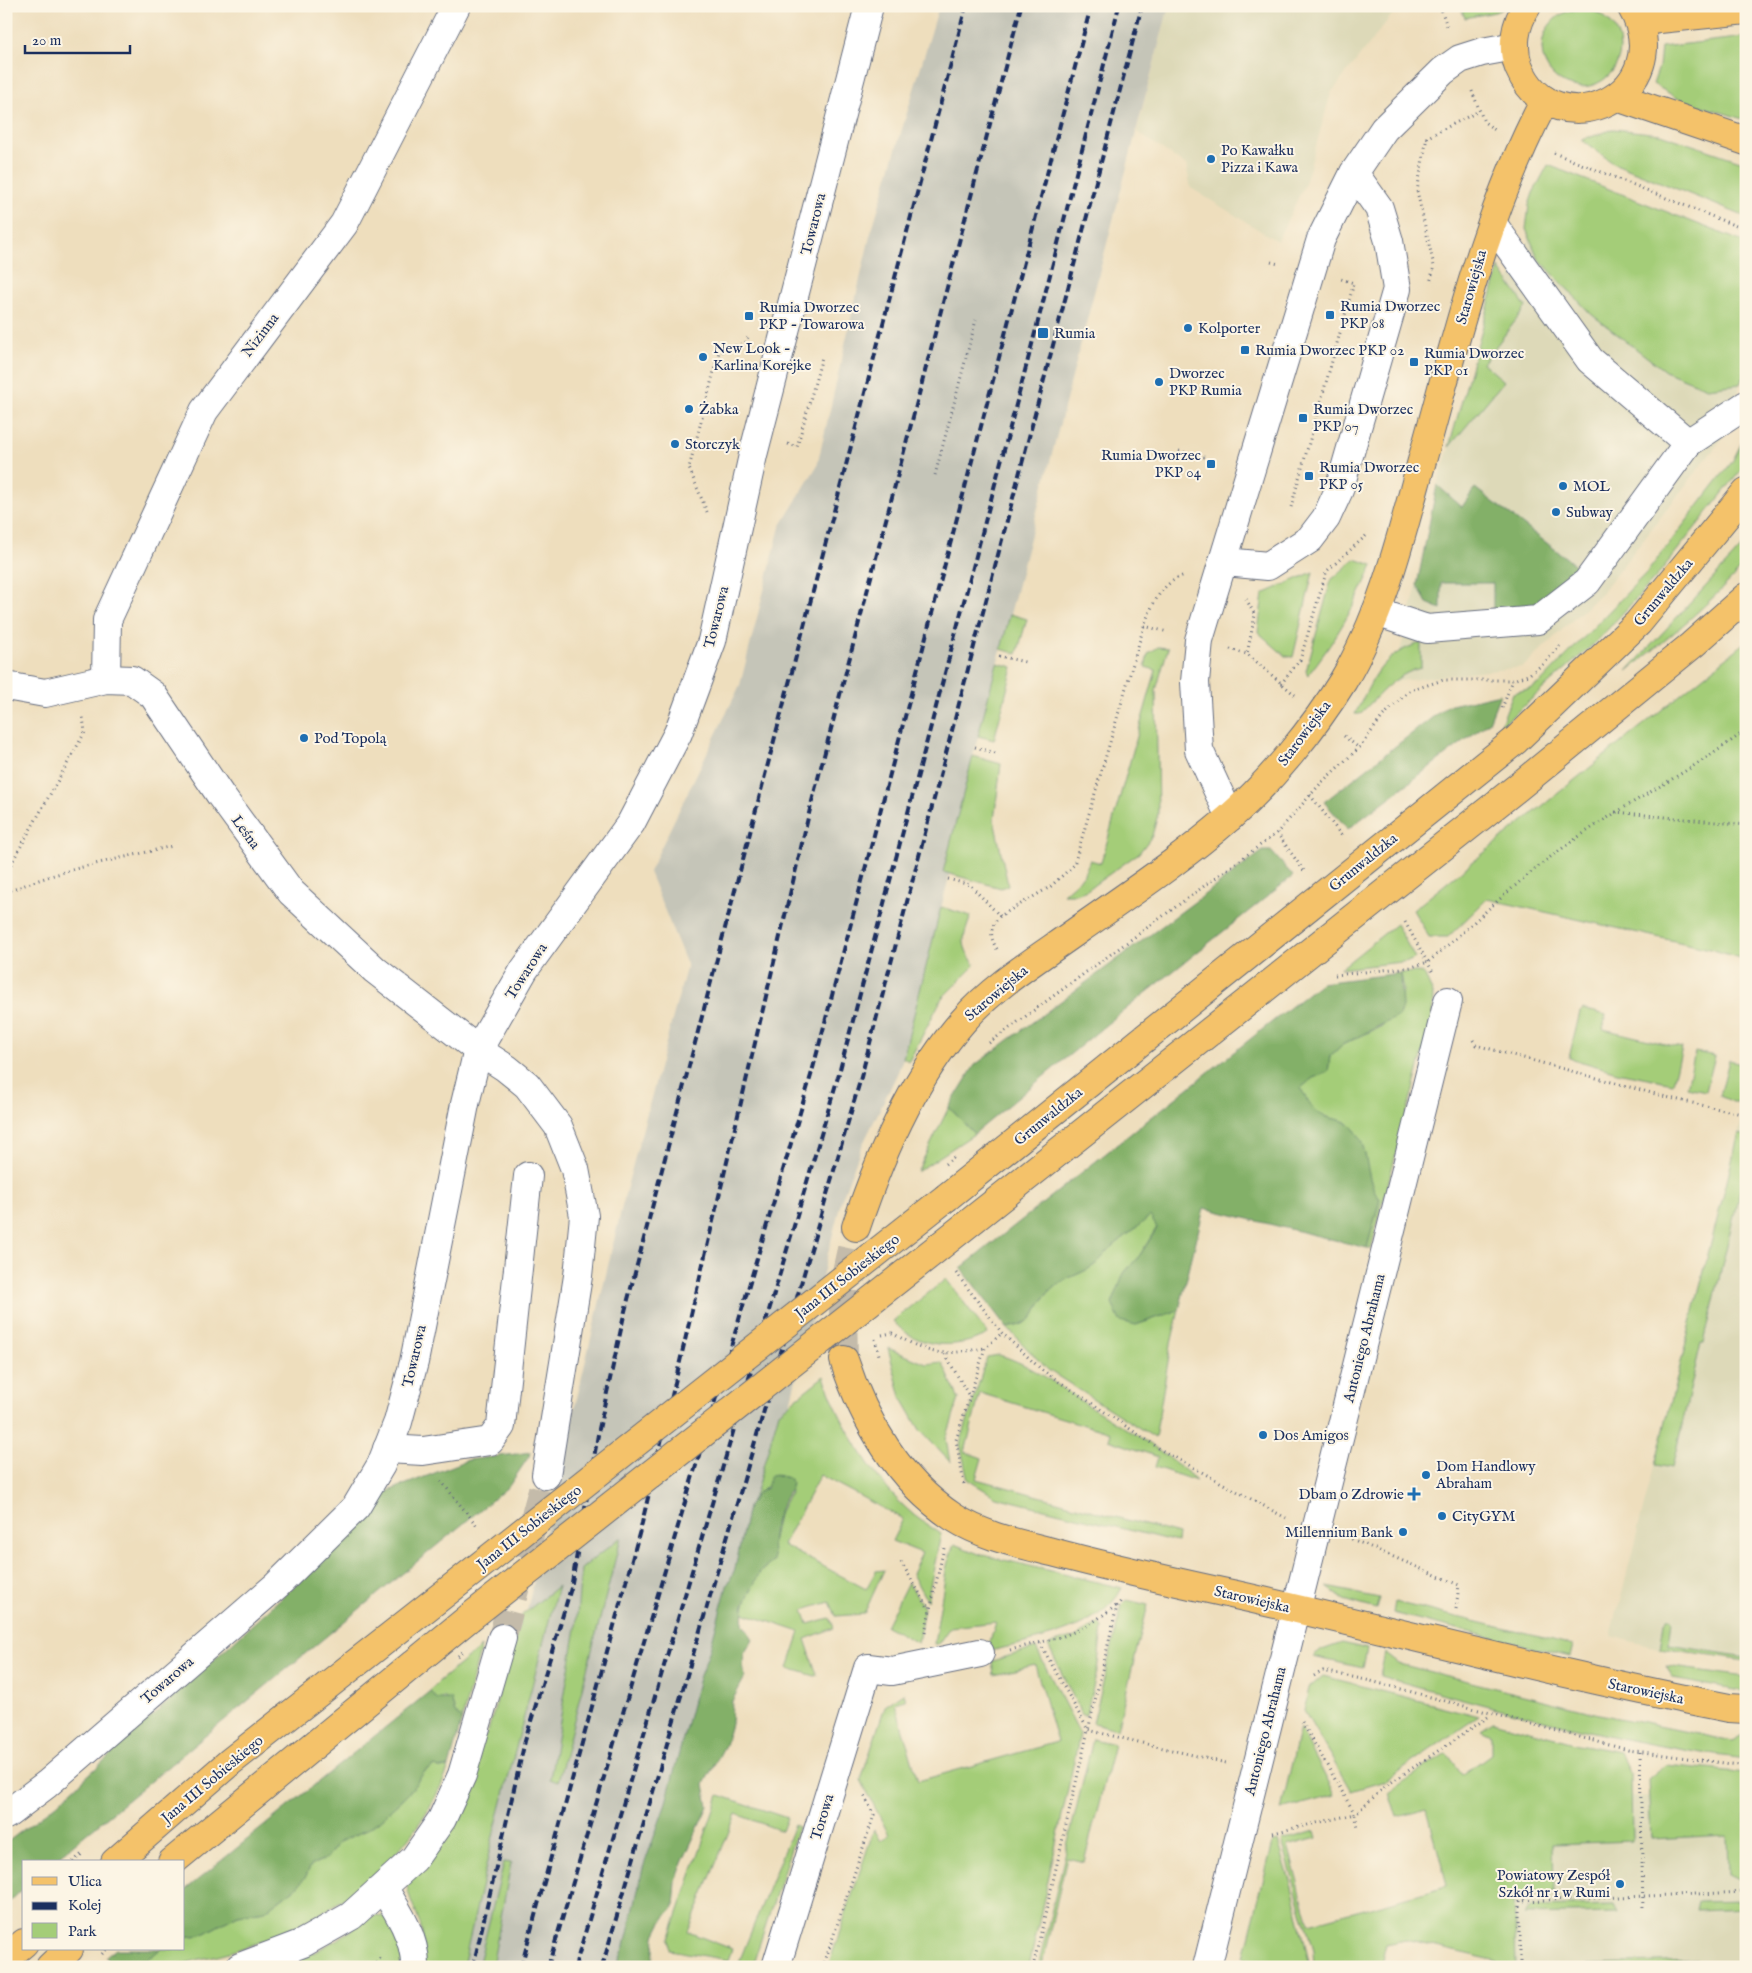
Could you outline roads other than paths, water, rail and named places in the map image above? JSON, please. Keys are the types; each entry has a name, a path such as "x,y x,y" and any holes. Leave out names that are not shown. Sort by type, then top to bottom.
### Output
{"main road":[{"path":"1527,6 1518,22 1514,46 1517,62 1523,76 1545,100 1564,108 1583,109 1601,106 1617,97 1632,82 1642,63 1644,42 1635,14 1746,10"},
{"path":"1617,97 1746,141"},
{"name":"Starowiejska","path":"856,1227 870,1184 890,1138 936,1058 963,1020 1014,976 1165,868 1230,817 1278,768 1344,680 1376,612 1404,524 1480,255 1523,141 1545,100"},
{"name":"Grunwaldzka","path":"947,1197 1516,740 1638,623 1746,492"},
{"path":"174,1860 469,1618 945,1256 1692,645 1746,597"},
{"name":"Jana III Sobieskiego","path":"117,1860 230,1762 947,1197"},
{"name":"Starowiejska","path":"844,1360 854,1391 874,1430 906,1474 934,1503 981,1533 1110,1567 1295,1608 1625,1688 1729,1708 1746,1709"},
{"path":"6,1958 22,1944"},
{"path":"50,1967 68,1950"}],"street":[{"name":"Nizinna","path":"106,679 107,620 204,411 344,224 456,6"},
{"name":"Towarowa","path":"6,1816 48,1784 276,1585 356,1507 381,1465 398,1422 414,1362 465,1104 478,1050 524,970 631,823 678,732 712,642 753,455 869,6"},
{"path":"1230,817 1200,750 1195,682 1199,640 1320,239 1354,173 1384,129 1443,71 1460,59 1482,52 1514,46"},
{"path":"1224,562 1268,566 1310,539 1326,518 1340,490 1397,289 1390,241 1379,208 1354,173"},
{"path":"1492,223 1590,360 1688,442"},
{"path":"1376,612 1427,629 1538,620 1587,582 1688,442 1746,405"},
{"name":"Leśna","path":"6,686 45,693 106,679 132,680 154,695 221,796 291,892 375,970 478,1050 506,1068 527,1085 558,1126 575,1169 584,1216 578,1276 546,1475"},
{"name":"Antoniego Abrahama","path":"1207,1967 1295,1608 1448,1001"},
{"path":"387,1449 423,1450 490,1441 501,1426 528,1176"},
{"path":"240,1967 311,1938 351,1916 414,1859 442,1819 462,1775 502,1638"},
{"name":"Torowa","path":"776,1967 868,1668 892,1671 980,1653"},
{"path":"383,1888 408,1934 416,1957 415,1967"}],"tunnel":[{"path":"844,1360 843,1308 846,1272 856,1227"},
{"path":"502,1638 546,1475"}],"railway":[{"path":"473,1967 525,1741 571,1588 599,1429 625,1311 966,6"},
{"path":"521,1967 642,1523 811,805 1021,6"},
{"path":"548,1967 812,1072 1091,6"},
{"path":"575,1967 838,1077 1035,333 1119,6"},
{"path":"602,1967 860,1081 1142,6"}],"place":[{"name":"Po Kawałku Pizza i Kawa","path":"1211,159"},
{"name":"Rumia Dworzec PKP 08","path":"1330,315"},
{"name":"Rumia Dworzec PKP - Towarowa","path":"749,316"},
{"name":"Kolporter","path":"1188,328"},
{"name":"Rumia","path":"1043,333"},
{"name":"Rumia Dworzec PKP 02","path":"1245,350"},
{"name":"New Look - Karlina Korejke","path":"703,357"},
{"name":"Rumia Dworzec PKP 01","path":"1414,362"},
{"name":"Dworzec PKP Rumia","path":"1159,382"},
{"name":"Żabka","path":"689,409"},
{"name":"Rumia Dworzec PKP 07","path":"1303,418"},
{"name":"Storczyk","path":"675,444"},
{"name":"Rumia Dworzec PKP 04","path":"1211,464"},
{"name":"Rumia Dworzec PKP 05","path":"1309,476"},
{"name":"MOL","path":"1563,486"},
{"name":"Subway","path":"1556,512"},
{"name":"Pod Topolą","path":"304,738"},
{"name":"Dos Amigos","path":"1263,1435"},
{"name":"Dom Handlowy Abraham","path":"1426,1475"},
{"name":"Dbam o Zdrowie","path":"1414,1494"},
{"name":"CityGYM","path":"1442,1516"},
{"name":"Millennium Bank","path":"1403,1532"},
{"name":"Powiatowy Zespół Szkół nr 1 w Rumi","path":"1620,1884"}]}
